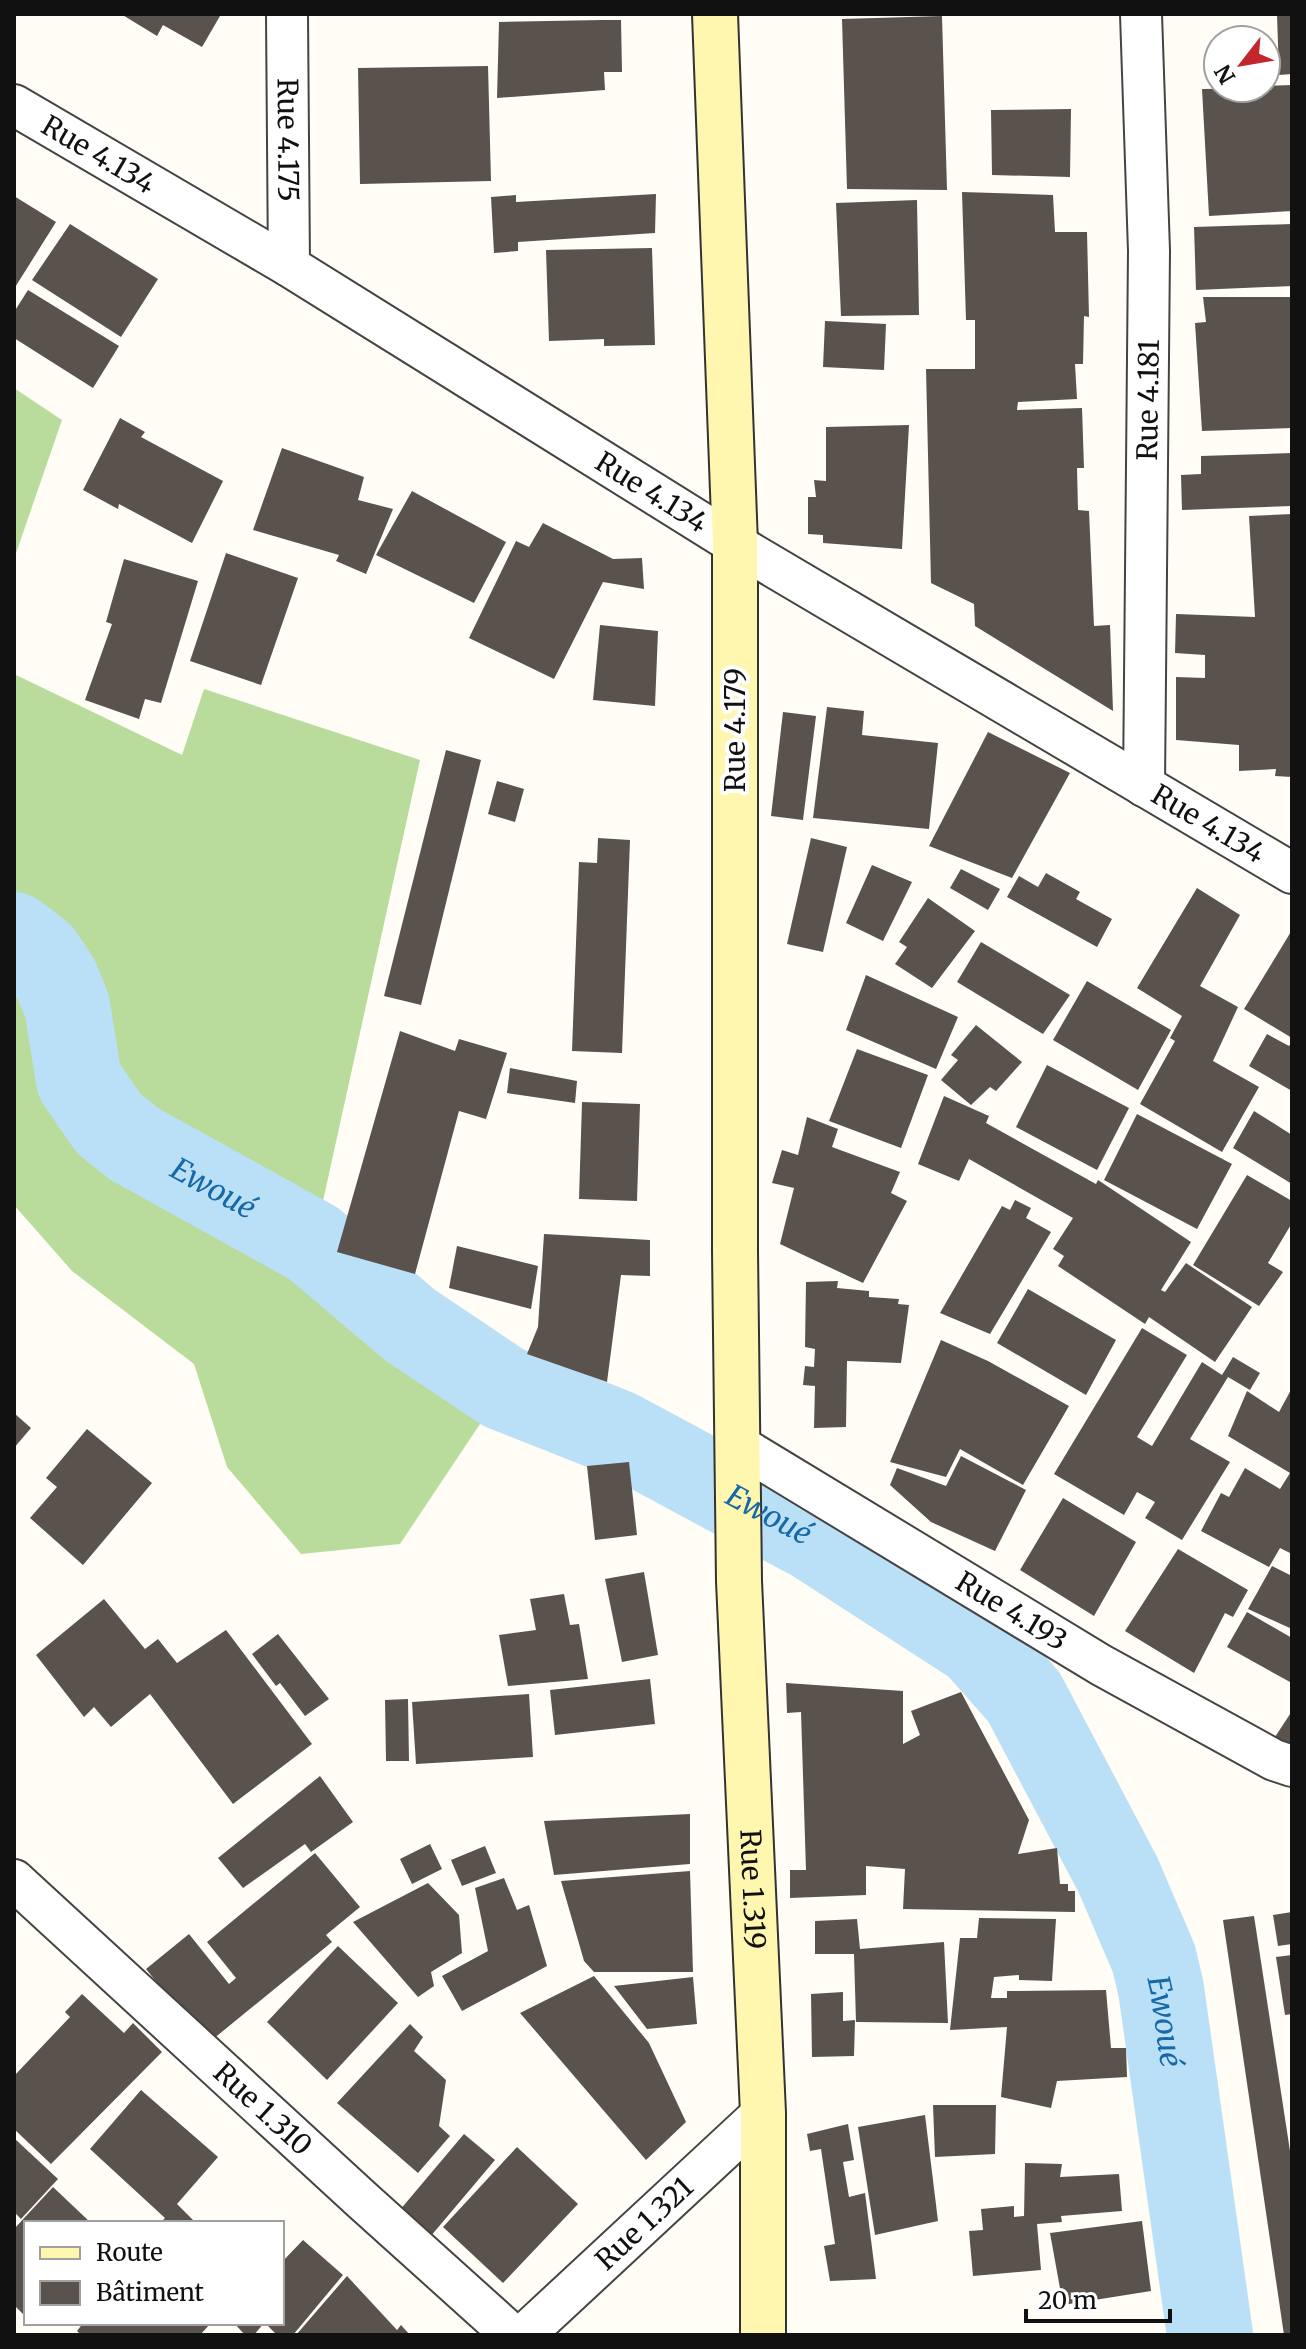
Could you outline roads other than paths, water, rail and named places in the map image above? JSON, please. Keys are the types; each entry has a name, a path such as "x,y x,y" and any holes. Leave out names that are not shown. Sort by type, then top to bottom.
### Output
{"street":[{"name":"Rue 4.175","path":"287,14 289,266"},
{"name":"Rue 4.179","path":"715,14 735,544 738,1445"},
{"name":"Rue 4.181","path":"1141,14 1149,251 1144,786"},
{"name":"Rue 4.134","path":"14,105 289,266 735,544 1292,873"},
{"name":"Rue 1.319","path":"738,1445 739,1581 763,2113 763,2335"},
{"name":"Rue 4.193","path":"738,1445 1101,1665 1274,1760 1292,1766"},
{"name":"Rue 1.310","path":"14,1880 512,2335"},
{"name":"Rue 1.321","path":"524,2335 763,2113"}],"waterway":[{"name":"Ewoué","path":"14,935 40,955 56,979 67,1006 79,1080 109,1124 136,1145 313,1243 410,1325 504,1388 618,1433 813,1538 977,1644 1024,1697 1118,1875 1154,1959 1161,1989 1210,2335"}]}
